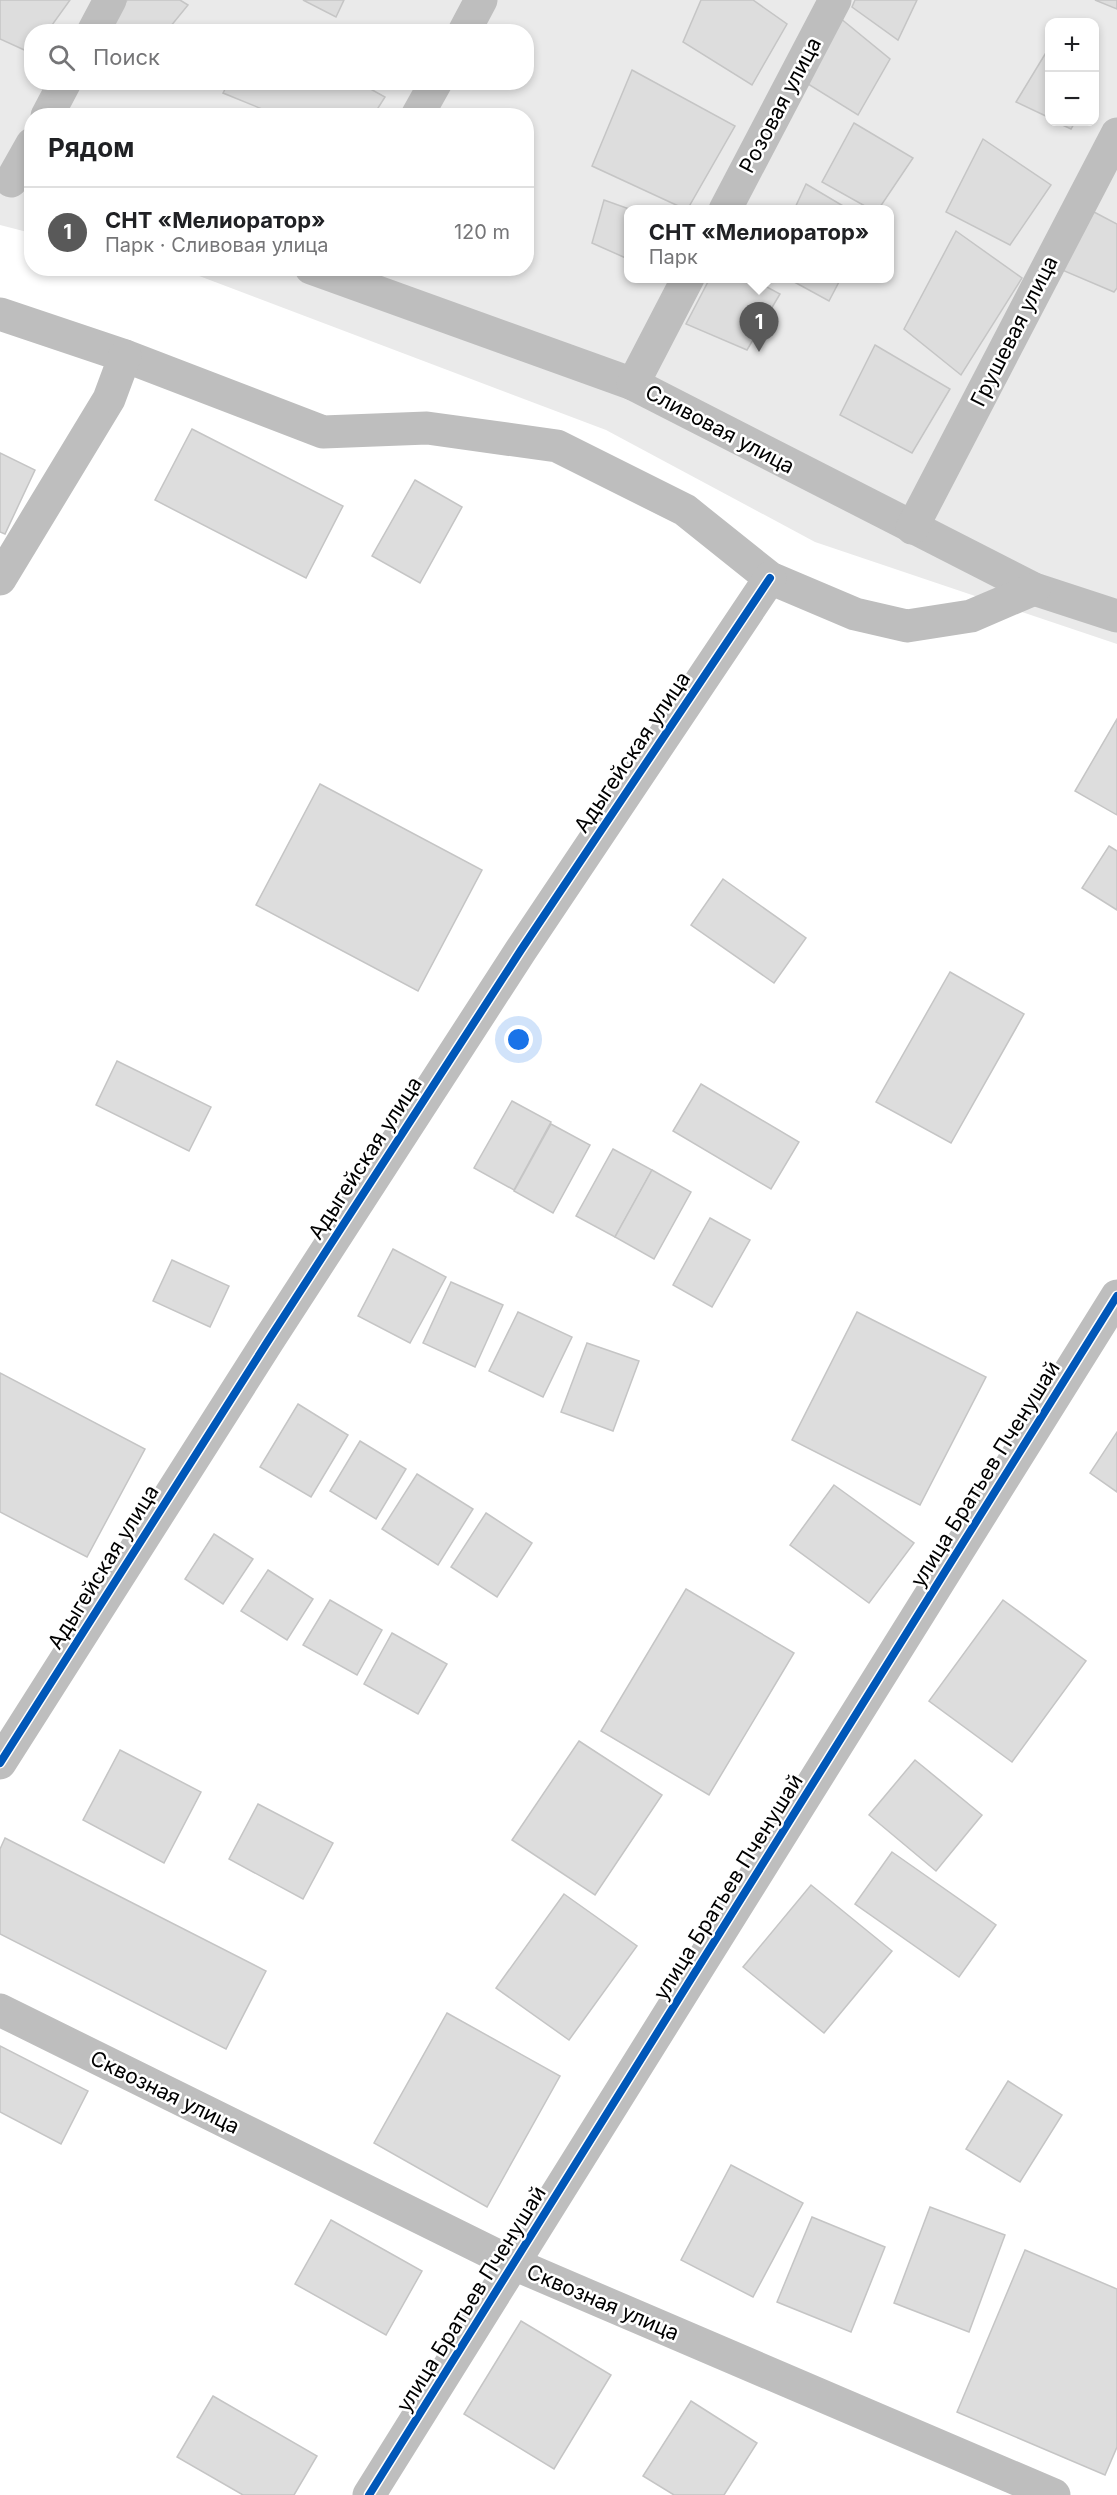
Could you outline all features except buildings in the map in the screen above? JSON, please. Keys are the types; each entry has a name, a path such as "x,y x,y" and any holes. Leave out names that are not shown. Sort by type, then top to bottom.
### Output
{"street":[{"path":"97,24 110,0"},
{"path":"468,24 481,0"},
{"name":"Розовая улица","path":"727,205 835,0"},
{"path":"51,108 61,90"},
{"path":"421,108 432,90"},
{"name":"Грушевая улица","path":"912,528 1117,134"},
{"path":"14,182 24,161"},
{"name":"Сливовая улица","path":"341,276 633,384 1034,590 1117,616"},
{"path":"633,384 686,283"},
{"path":"0,314 125,356 323,432 427,428 557,446 685,510 770,578 855,614 907,626 971,616 1034,590"},
{"path":"0,579 109,399 125,356"},
{"name":"Адыгейская улица","path":"0,1763 261,1351 515,960 770,578"},
{"name":"улица Братьев Пченушай","path":"369,2495 1117,1296"},
{"name":"Сквозная улица","path":"0,2010 514,2264 1054,2495"}],"shaded area":[{"path":"0,0 1117,0 1117,644 815,542 606,430 199,276 534,276 534,108 24,108 24,231 0,225"}],"cycle path":[{"path":"0,1763 268,1341 521,950 770,578"},
{"path":"369,2495 1117,1296"}],"place":[{"name":"СНТ «Мелиоратор»","path":"759,352"}]}
